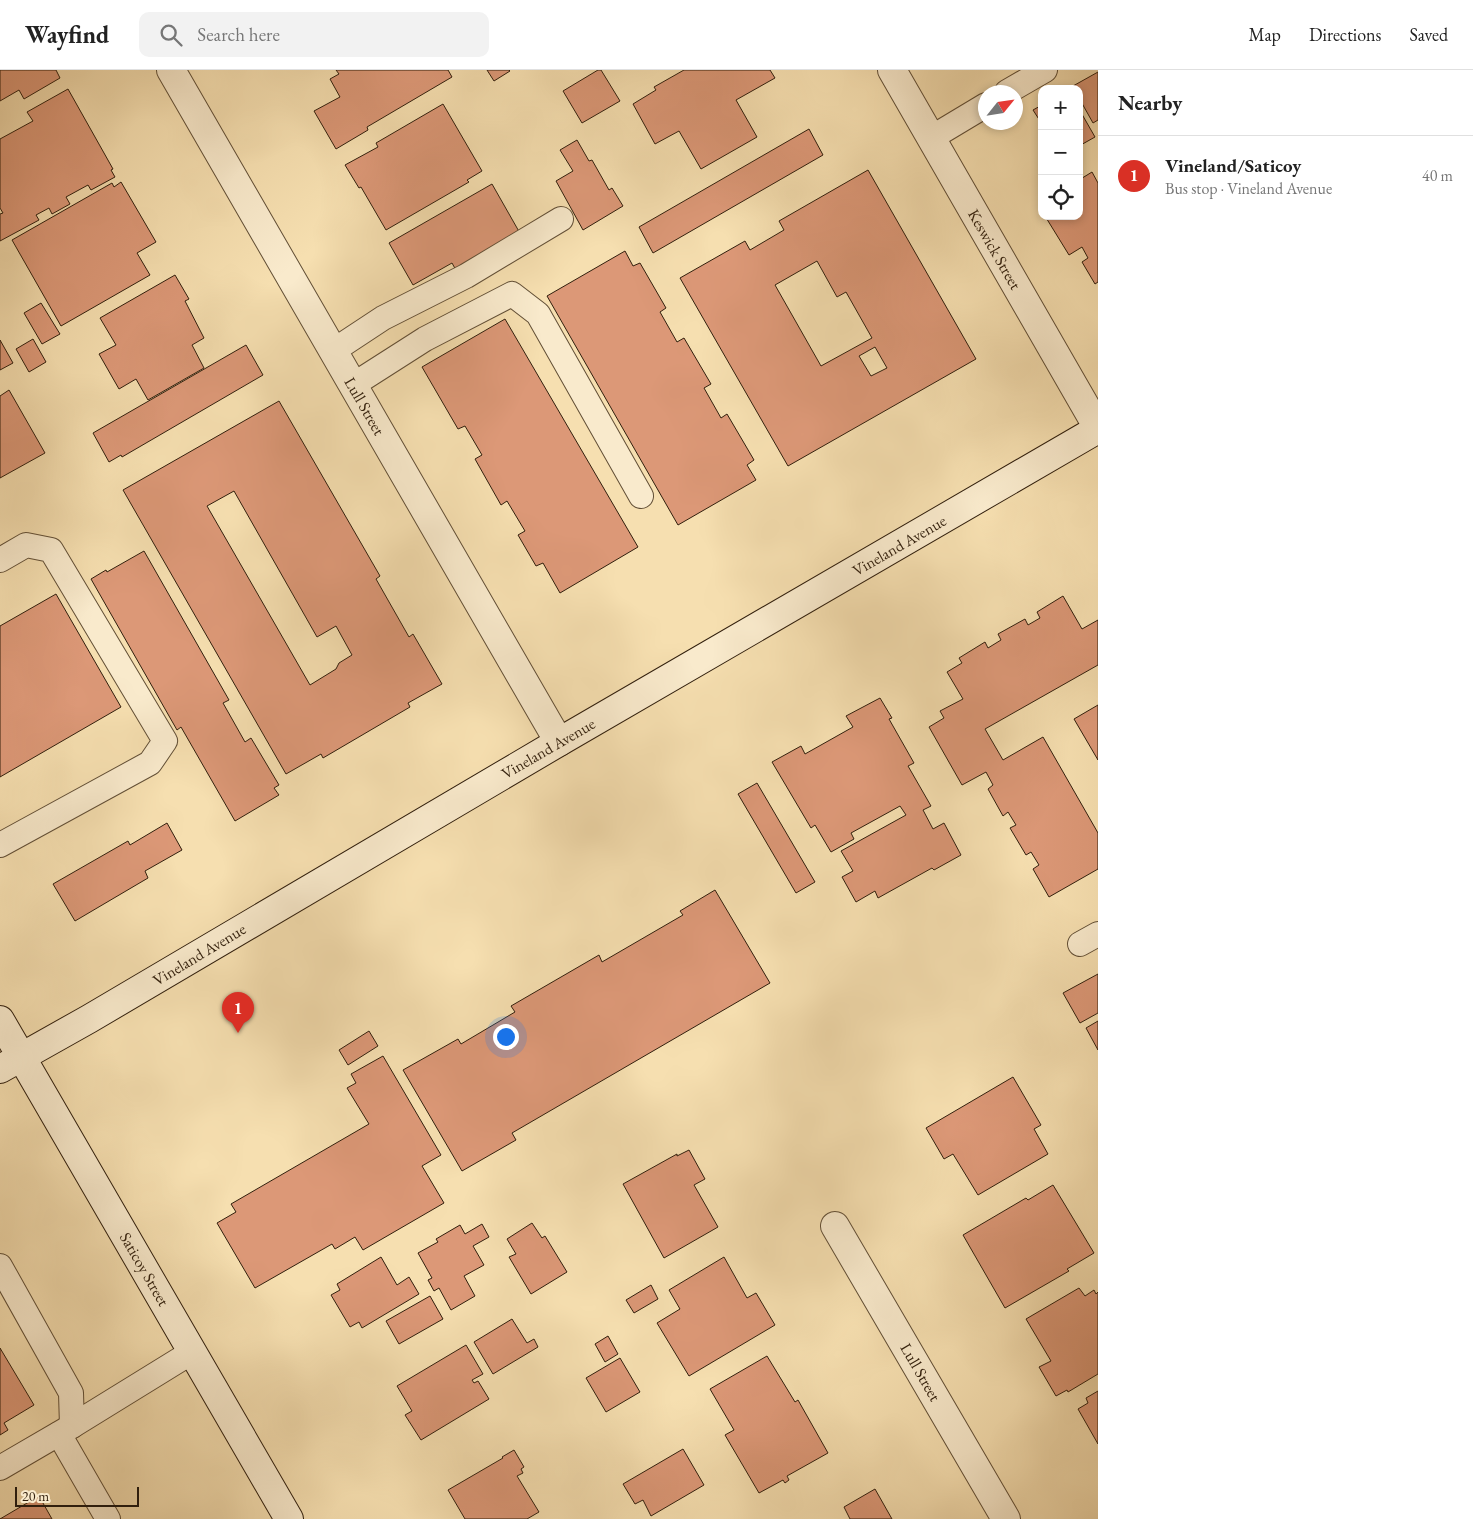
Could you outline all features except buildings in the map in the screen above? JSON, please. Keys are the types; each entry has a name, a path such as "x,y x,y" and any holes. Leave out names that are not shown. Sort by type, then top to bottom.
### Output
{"main road":[{"name":"Lull Street","path":"171,70 559,742"},
{"name":"Keswick Street","path":"892,70 1098,429"},
{"name":"Vineland Avenue","path":"11,1063 1098,429"},
{"name":"Saticoy Street","path":"0,1020 11,1063 192,1352 289,1519"},
{"name":"Lull Street","path":"835,1226 1006,1519"}],"lane":[{"path":"1019,85 1045,70"},
{"path":"931,138 978,110"},
{"path":"333,351 383,318 466,276 561,218"},
{"path":"353,385 425,338 512,294 538,314 641,496"},
{"path":"0,560 26,545 51,550 165,741 150,763 0,845"},
{"path":"0,1266 71,1393 65,1430 108,1519"},
{"path":"0,1468 192,1352"}],"place":[{"name":"Vineland/Saticoy","path":"238,1033"}]}
